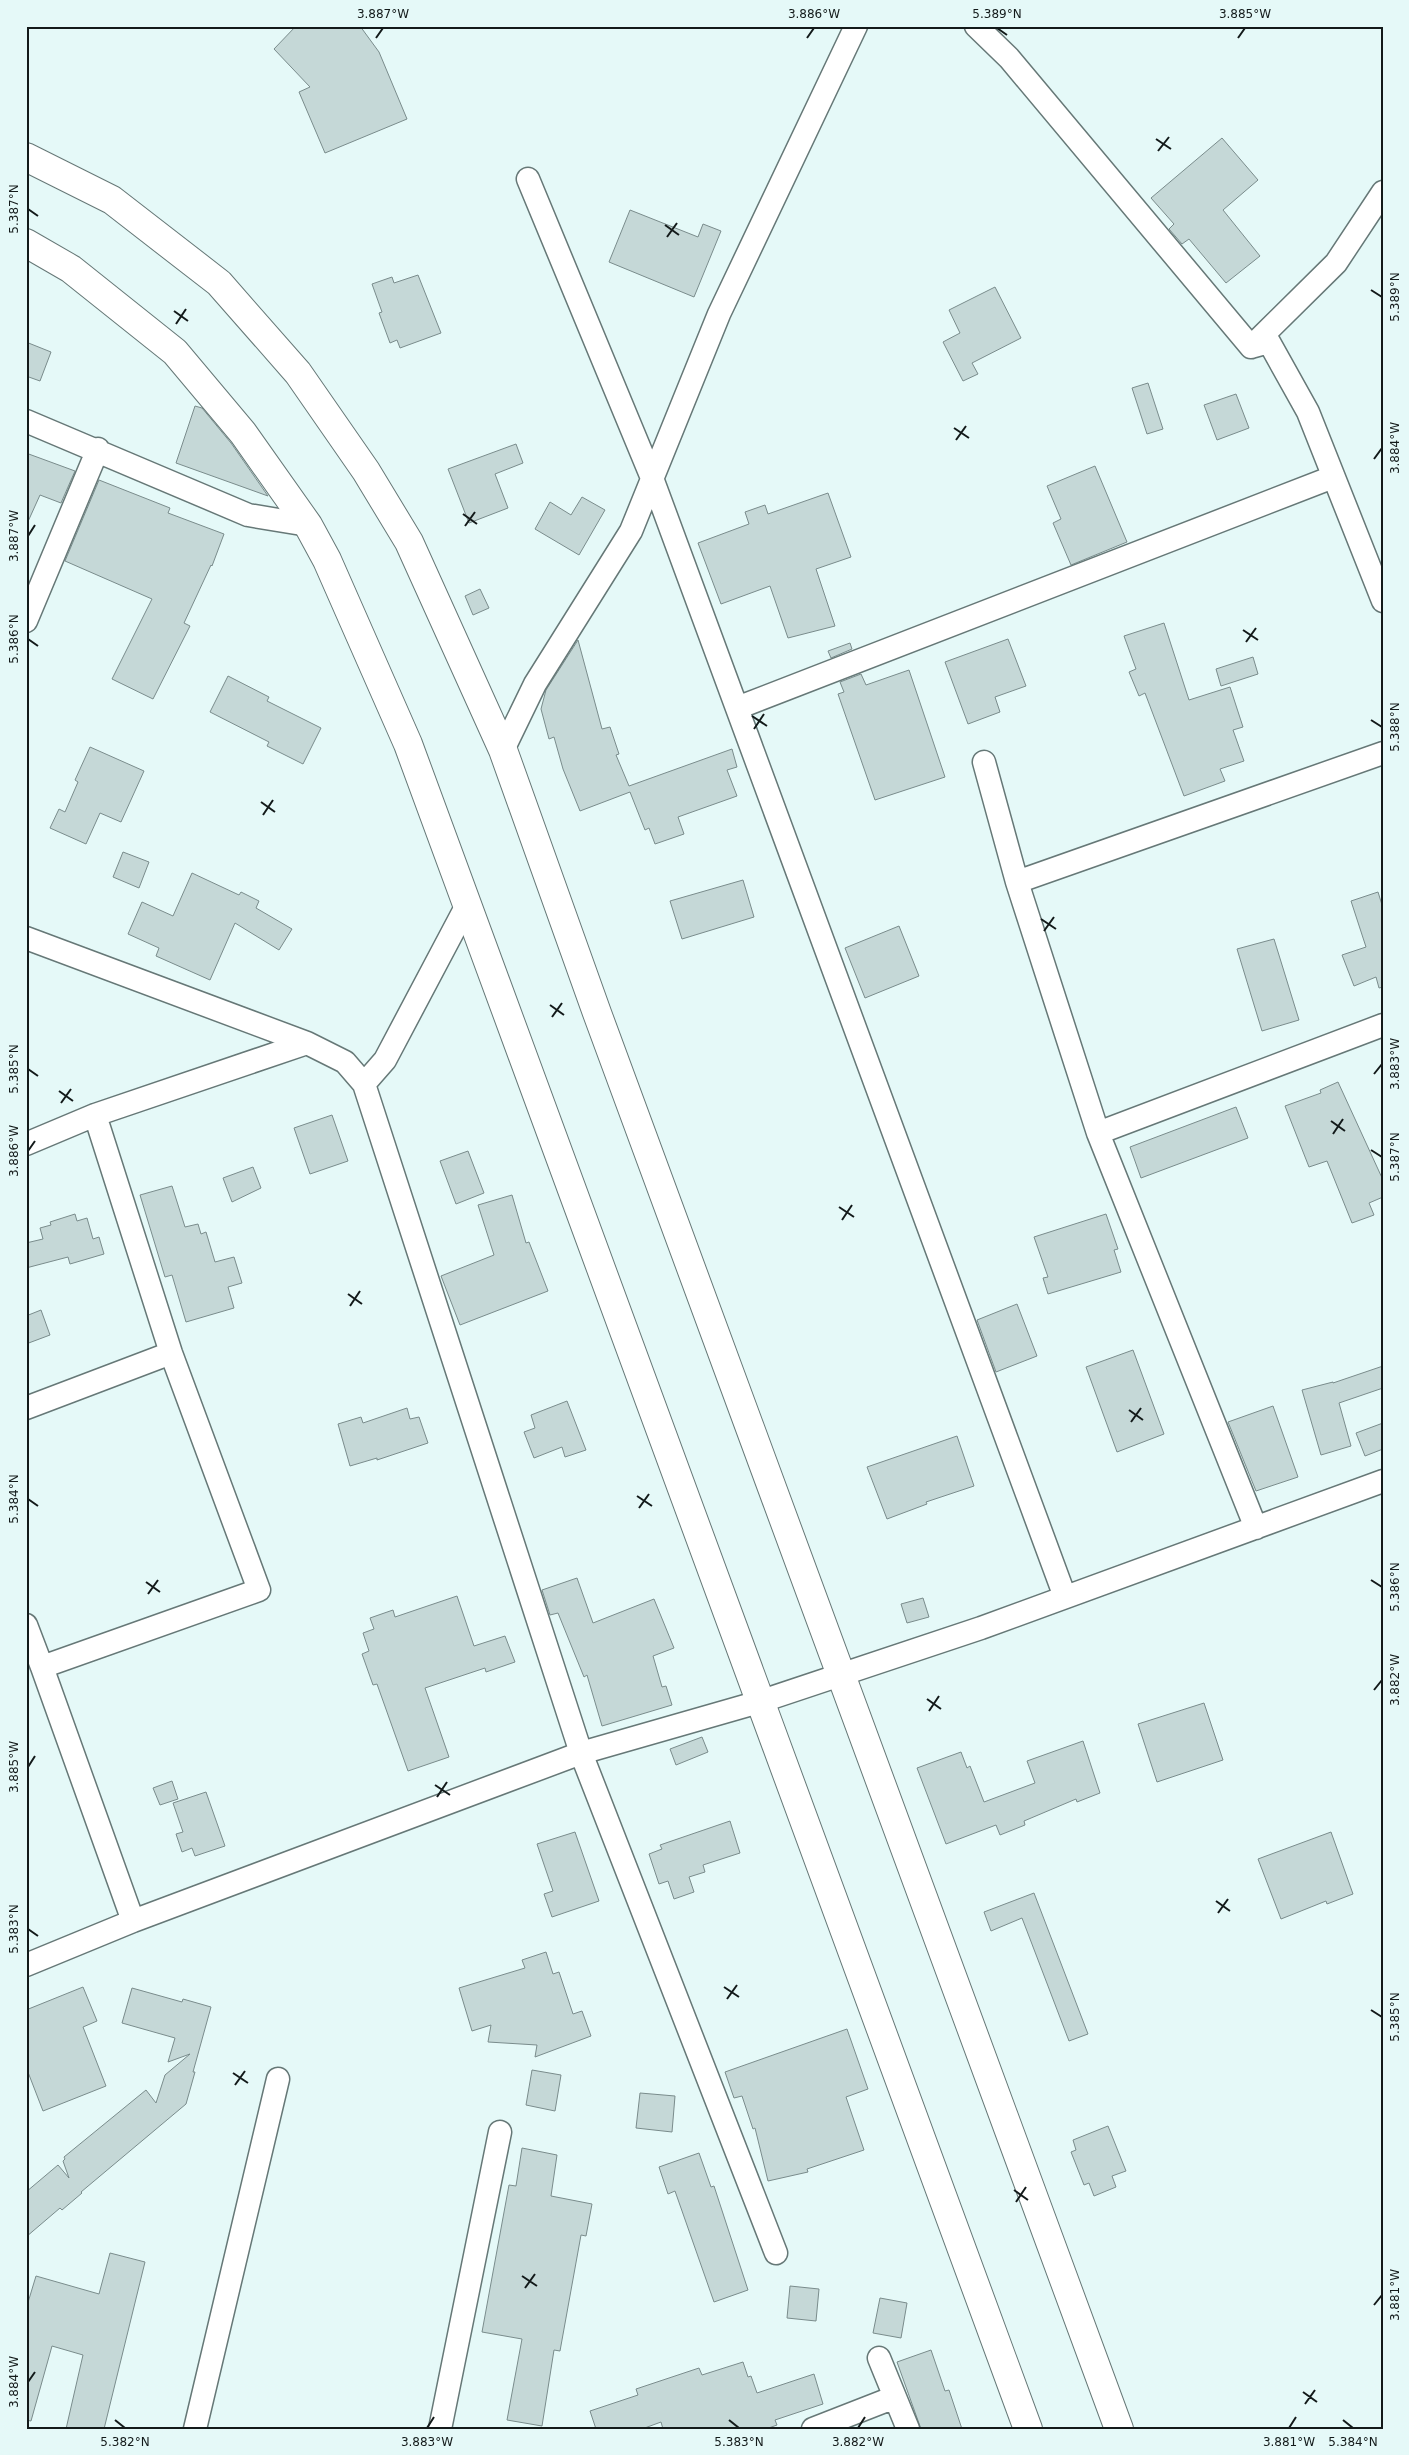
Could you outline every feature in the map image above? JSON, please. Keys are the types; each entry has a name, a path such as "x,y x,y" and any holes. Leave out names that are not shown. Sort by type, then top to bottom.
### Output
{"highway":[{"path":"26,158 112,200 219,283 298,373 366,471 410,542 503,750 597,1013 1119,2429"},
{"path":"26,243 71,269 175,352 234,421 308,525 327,560 408,744 1028,2429"}],"street":[{"path":"503,750 535,684 631,531 718,314 856,26"},
{"path":"976,26 1009,58 1251,347"},
{"path":"528,179 652,478 1065,1598"},
{"path":"1251,347 1336,263 1383,192"},
{"path":"1251,347 1269,342 1308,412 1383,601"},
{"path":"26,421 248,515 308,525"},
{"path":"26,621 98,450"},
{"path":"737,708 1333,477"},
{"path":"1017,882 1383,753"},
{"path":"984,762 1017,882 1098,1132 1256,1528"},
{"path":"364,1084 385,1060 467,904"},
{"path":"26,938 307,1043 345,1062 364,1084 581,1753 776,2253"},
{"path":"1098,1132 1383,1025"},
{"path":"26,1144 95,1115 307,1043"},
{"path":"42,1667 258,1590 171,1353 95,1115"},
{"path":"26,1408 171,1353"},
{"path":"26,1965 133,1921 581,1753 759,1702 842,1675 1065,1598 1383,1481"},
{"path":"26,1625 133,1921"},
{"path":"195,2429 278,2079"},
{"path":"440,2429 500,2132"},
{"path":"879,2358 908,2429"},
{"path":"813,2429 895,2397"}],"building":[{"path":"296,26 360,26 379,52 407,119 325,153 299,92 310,87 274,49"},
{"path":"1222,138 1258,180 1223,210 1260,256 1226,283 1189,239 1182,244 1169,229 1174,224 1151,198"},
{"path":"630,210 698,237 703,224 721,231 694,297 609,262"},
{"path":"418,275 441,333 400,348 397,340 390,343 379,313 382,312 372,284 392,277 394,283"},
{"path":"995,287 1021,338 972,363 978,374 963,381 943,342 960,333 949,310"},
{"path":"26,342 51,352 40,381 26,376"},
{"path":"1148,383 1163,429 1147,434 1132,388"},
{"path":"1236,394 1249,428 1217,440 1204,405"},
{"path":"195,406 202,408 231,443 268,496 176,463"},
{"path":"516,444 523,463 495,474 508,508 469,523 448,469"},
{"path":"26,453 75,471 61,503 40,495 26,526"},
{"path":"1095,466 1127,542 1071,565 1053,523 1061,519 1047,486"},
{"path":"99,480 170,508 168,513 224,534 212,566 184,623 190,626 153,699 112,679 152,599 65,561"},
{"path":"828,493 851,557 816,569 835,626 788,638 770,586 721,604 698,543 749,524 745,512 765,505 768,514"},
{"path":"582,497 605,510 579,555 535,529 550,502 571,515"},
{"path":"480,589 489,608 473,615 465,596"},
{"path":"1164,623 1189,700 1230,687 1243,727 1233,730 1244,761 1220,769 1225,781 1184,796 1145,693 1139,696 1129,672 1136,669 1124,636"},
{"path":"1008,639 1026,686 995,697 1000,712 968,724 945,662"},
{"path":"578,640 602,729 610,727 619,754 616,755 629,786 732,749 737,767 727,770 737,796 678,817 684,834 655,844 649,828 645,830 630,792 580,811 563,769 554,737 549,739 541,709 546,690"},
{"path":"850,643 852,649 831,658 828,651"},
{"path":"1253,657 1258,674 1221,686 1216,669"},
{"path":"909,670 945,777 875,800 838,694 844,692 840,682 861,674 866,685"},
{"path":"228,676 269,697 267,701 321,728 303,764 267,746 269,742 210,712"},
{"path":"90,747 144,771 121,822 100,813 86,844 50,828 59,809 65,812 78,782 75,780"},
{"path":"123,852 149,862 139,888 113,877"},
{"path":"192,873 239,895 241,892 259,901 256,908 292,929 279,950 235,923 210,980 156,956 159,948 128,934 142,902 173,916"},
{"path":"743,880 754,917 682,939 670,901"},
{"path":"1378,892 1383,908 1383,987 1379,988 1376,977 1354,986 1342,955 1366,947 1351,901"},
{"path":"899,926 919,976 865,998 845,948"},
{"path":"1274,939 1299,1020 1262,1031 1237,949"},
{"path":"1338,1082 1383,1180 1383,1197 1369,1203 1374,1215 1352,1223 1327,1161 1309,1167 1285,1106 1321,1093 1320,1090"},
{"path":"1236,1107 1248,1138 1141,1178 1130,1147"},
{"path":"332,1115 348,1161 310,1174 294,1128"},
{"path":"468,1151 484,1193 456,1204 440,1161"},
{"path":"253,1167 261,1188 232,1202 223,1178"},
{"path":"172,1186 185,1227 198,1224 201,1234 206,1232 215,1262 234,1257 242,1283 228,1287 234,1308 186,1322 172,1275 165,1277 140,1195"},
{"path":"512,1195 526,1243 529,1242 548,1291 460,1325 441,1276 494,1255 478,1205"},
{"path":"75,1214 77,1221 87,1218 93,1239 99,1237 104,1254 70,1264 68,1257 26,1268 26,1243 43,1239 40,1228 51,1225 50,1222"},
{"path":"1106,1214 1118,1249 1114,1250 1121,1272 1048,1294 1043,1278 1048,1277 1034,1237"},
{"path":"1017,1304 1037,1356 996,1372 977,1320"},
{"path":"41,1310 50,1335 26,1344 26,1316"},
{"path":"1133,1350 1164,1434 1117,1452 1086,1367"},
{"path":"1383,1366 1383,1388 1339,1403 1351,1446 1321,1455 1302,1390 1333,1383"},
{"path":"567,1401 586,1450 565,1457 562,1447 534,1458 524,1432 535,1428 531,1415"},
{"path":"1273,1406 1298,1477 1256,1491 1228,1422"},
{"path":"407,1408 410,1419 419,1417 428,1443 377,1460 377,1458 350,1466 338,1424 361,1417 363,1423"},
{"path":"1383,1423 1383,1449 1365,1456 1356,1433"},
{"path":"957,1436 974,1486 926,1502 927,1504 887,1519 867,1467"},
{"path":"577,1578 593,1623 654,1599 674,1648 653,1656 662,1687 666,1686 672,1705 602,1726 587,1675 584,1677 558,1613 550,1615 542,1590"},
{"path":"457,1596 474,1646 505,1636 515,1662 486,1672 485,1668 425,1688 449,1757 408,1771 377,1684 373,1685 362,1654 369,1651 363,1633 374,1629 370,1618 393,1610 395,1617"},
{"path":"923,1598 929,1617 907,1623 901,1604"},
{"path":"1204,1703 1223,1760 1157,1782 1138,1724"},
{"path":"702,1737 708,1752 676,1765 670,1749"},
{"path":"1083,1741 1100,1793 1077,1802 1076,1799 1024,1821 1025,1825 1000,1835 996,1825 946,1844 917,1768 961,1752 967,1768 970,1766 984,1802 1035,1783 1027,1761"},
{"path":"172,1781 178,1799 160,1805 153,1788"},
{"path":"206,1792 225,1846 195,1856 192,1848 182,1852 176,1834 183,1832 173,1803"},
{"path":"730,1821 740,1853 703,1865 705,1872 689,1877 694,1892 674,1899 668,1881 659,1884 649,1854 662,1849 660,1845"},
{"path":"575,1832 599,1901 552,1917 544,1894 553,1891 537,1844"},
{"path":"1331,1832 1353,1894 1327,1904 1326,1901 1281,1919 1258,1859"},
{"path":"1034,1893 1088,2034 1069,2041 1022,1918 991,1931 984,1912"},
{"path":"546,1952 553,1974 559,1972 573,2014 582,2011 591,2036 535,2057 537,2045 488,2042 491,2025 472,2031 459,1988 525,1968 522,1960"},
{"path":"83,1987 97,2021 83,2027 106,2086 43,2111 26,2067 26,2010"},
{"path":"132,1988 182,2002 183,1999 211,2007 186,2104 62,2210 60,2208 26,2237 26,2192 58,2165 69,2178 63,2161 64,2157 146,2090 156,2103 165,2075 190,2054 168,2062 175,2038 122,2023"},
{"path":"847,2029 868,2089 846,2097 864,2150 807,2169 808,2172 768,2181 755,2128 753,2129 742,2096 734,2098 725,2072"},
{"path":"532,2070 561,2075 555,2111 526,2105"},
{"path":"640,2093 675,2096 672,2132 636,2128"},
{"path":"1108,2126 1126,2171 1112,2176 1116,2187 1094,2196 1089,2183 1084,2185 1071,2152 1076,2150 1073,2140"},
{"path":"522,2148 557,2155 551,2196 592,2204 586,2236 581,2235 560,2351 554,2350 542,2426 507,2420 522,2339 482,2332 509,2185 516,2186"},
{"path":"699,2153 711,2187 714,2186 748,2290 714,2302 675,2191 668,2194 659,2167"},
{"path":"110,2253 145,2262 104,2429 66,2429 83,2355 52,2346 31,2421 26,2420 26,2309 36,2276 99,2294"},
{"path":"790,2286 819,2289 816,2321 787,2318"},
{"path":"880,2298 907,2303 901,2338 873,2333"},
{"path":"931,2350 945,2391 949,2390 962,2429 921,2429 897,2362"},
{"path":"743,2362 748,2377 751,2376 757,2393 814,2374 823,2404 775,2420 777,2425 766,2429 663,2429 661,2422 642,2429 596,2429 590,2411 638,2395 636,2389 699,2368 702,2375"}]}
